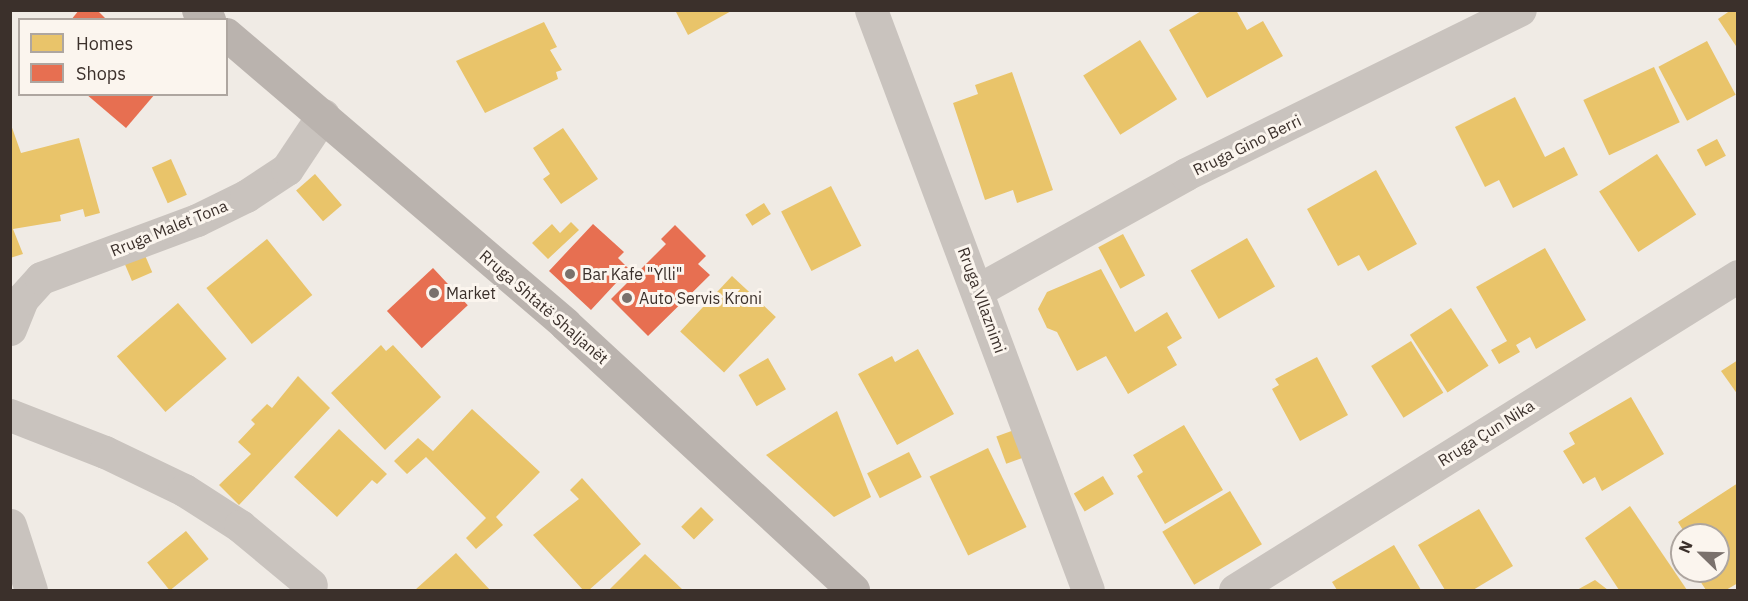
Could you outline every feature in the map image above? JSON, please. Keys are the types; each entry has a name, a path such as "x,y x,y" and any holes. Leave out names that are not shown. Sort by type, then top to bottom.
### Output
{"main road":[{"name":"Rruga Shtatë Shaljanët","path":"228,36 565,324 853,591"}],"street":[{"name":"Rruga Vllaznimi","path":"871,10 978,290 1088,591"},
{"name":"Rruga Gino Berri","path":"978,290 1186,174 1520,10"},
{"name":"Rruga Malet Tona","path":"10,329 22,299 41,278 198,220 246,196 287,169 323,115"},
{"name":"Rruga Çun Nika","path":"1235,591 1737,276"},
{"path":"10,415 105,452 184,490 240,526 311,585"},
{"path":"10,525 31,591"}],"building: Homes":[{"path":"675,10 733,10 688,35"},
{"path":"1203,10 1236,10 1247,30 1263,21 1283,56 1207,98 1169,30"},
{"path":"1731,10 1738,10 1738,49 1718,19"},
{"path":"544,22 557,47 550,50 562,70 556,72 558,79 485,113 456,61"},
{"path":"1140,40 1177,99 1120,135 1083,76"},
{"path":"1707,41 1736,95 1687,121 1658,67"},
{"path":"1654,67 1680,122 1609,155 1583,100"},
{"path":"1012,72 1053,190 1017,203 1013,190 985,200 953,103 978,94 975,85"},
{"path":"1515,97 1545,157 1564,147 1578,175 1513,208 1499,180 1485,187 1455,127"},
{"path":"10,122 21,153 79,138 100,213 85,217 83,209 60,215 61,221 13,229 23,254 10,258"},
{"path":"563,128 598,179 561,204 543,179 550,174 533,148"},
{"path":"1717,139 1726,156 1706,167 1697,150"},
{"path":"1657,154 1696,214 1638,252 1599,192"},
{"path":"171,159 187,195 168,203 152,168"},
{"path":"1376,170 1417,244 1368,271 1359,255 1338,266 1307,209"},
{"path":"315,174 342,205 323,221 296,190"},
{"path":"831,186 861,246 812,271 781,211"},
{"path":"764,203 771,214 752,226 745,215"},
{"path":"571,222 579,230 548,259 532,243 552,224 560,233"},
{"path":"1123,234 1145,275 1120,289 1098,247"},
{"path":"1247,238 1275,286 1219,319 1191,270"},
{"path":"267,239 312,295 252,344 206,288"},
{"path":"1545,248 1586,320 1536,349 1530,337 1516,345 1520,352 1499,364 1491,350 1507,341 1476,287"},
{"path":"144,253 152,272 132,281 124,262"},
{"path":"1101,269 1135,332 1167,312 1182,338 1167,347 1177,365 1128,394 1106,356 1077,371 1057,332 1047,328 1038,309 1047,292"},
{"path":"732,276 776,317 724,373 680,332"},
{"path":"178,303 227,359 165,412 117,356"},
{"path":"1451,308 1489,366 1447,393 1410,335"},
{"path":"1411,341 1443,393 1403,418 1371,366"},
{"path":"381,345 386,351 393,345 441,397 385,450 331,393"},
{"path":"918,349 954,414 897,445 858,374 892,356 895,362"},
{"path":"1317,357 1348,415 1300,441 1272,389 1279,385 1275,379"},
{"path":"768,358 786,389 757,406 739,375"},
{"path":"1738,360 1738,395 1721,371"},
{"path":"298,376 330,408 239,505 219,485 251,454 238,442 255,424 251,420 267,404 272,408"},
{"path":"1631,397 1664,454 1602,491 1595,477 1583,484 1563,451 1575,444 1569,433"},
{"path":"472,409 540,472 496,517 503,525 476,549 466,538 486,518 426,457 407,474 394,461 418,438 433,451"},
{"path":"837,411 871,497 834,517 766,455"},
{"path":"1184,425 1223,490 1165,524 1137,476 1143,472 1133,455"},
{"path":"339,429 387,474 377,484 372,480 337,517 294,477"},
{"path":"1017,429 1027,456 1006,464 996,437"},
{"path":"988,448 1027,527 968,556 930,476"},
{"path":"909,452 922,477 880,498 867,473"},
{"path":"1103,476 1114,494 1085,512 1074,494"},
{"path":"582,478 641,544 589,590 583,590 533,535 579,499 570,490"},
{"path":"1738,483 1738,583 1726,590 1706,590 1701,583 1730,583 1730,523 1678,522"},
{"path":"1230,491 1262,544 1194,585 1162,532"},
{"path":"1630,506 1670,565 1670,583 1682,583 1687,590 1619,590 1585,538"},
{"path":"701,507 714,520 694,540 681,527"},
{"path":"1479,509 1513,566 1473,590 1445,590 1418,545"},
{"path":"186,531 209,559 170,590 147,562"},
{"path":"1394,545 1421,590 1337,590 1332,582"},
{"path":"456,553 490,590 415,590"},
{"path":"645,554 683,590 609,590"},
{"path":"1595,580 1608,590 1577,590"}],"building: Shops":[{"path":"79,10 97,10 105,18 73,18"},
{"path":"88,96 153,96 126,128"},
{"path":"593,224 624,252 618,258 629,269 591,310 549,271"},
{"path":"675,225 706,256 698,264 710,275 648,336 611,299 666,244 661,239"},
{"path":"433,268 468,305 422,348 387,311"}],"place":[{"name":"Bar Kafe \"Ylli\"","path":"570,274"},
{"name":"Market","path":"434,293"},
{"name":"Auto Servis Kroni","path":"627,298"}]}
